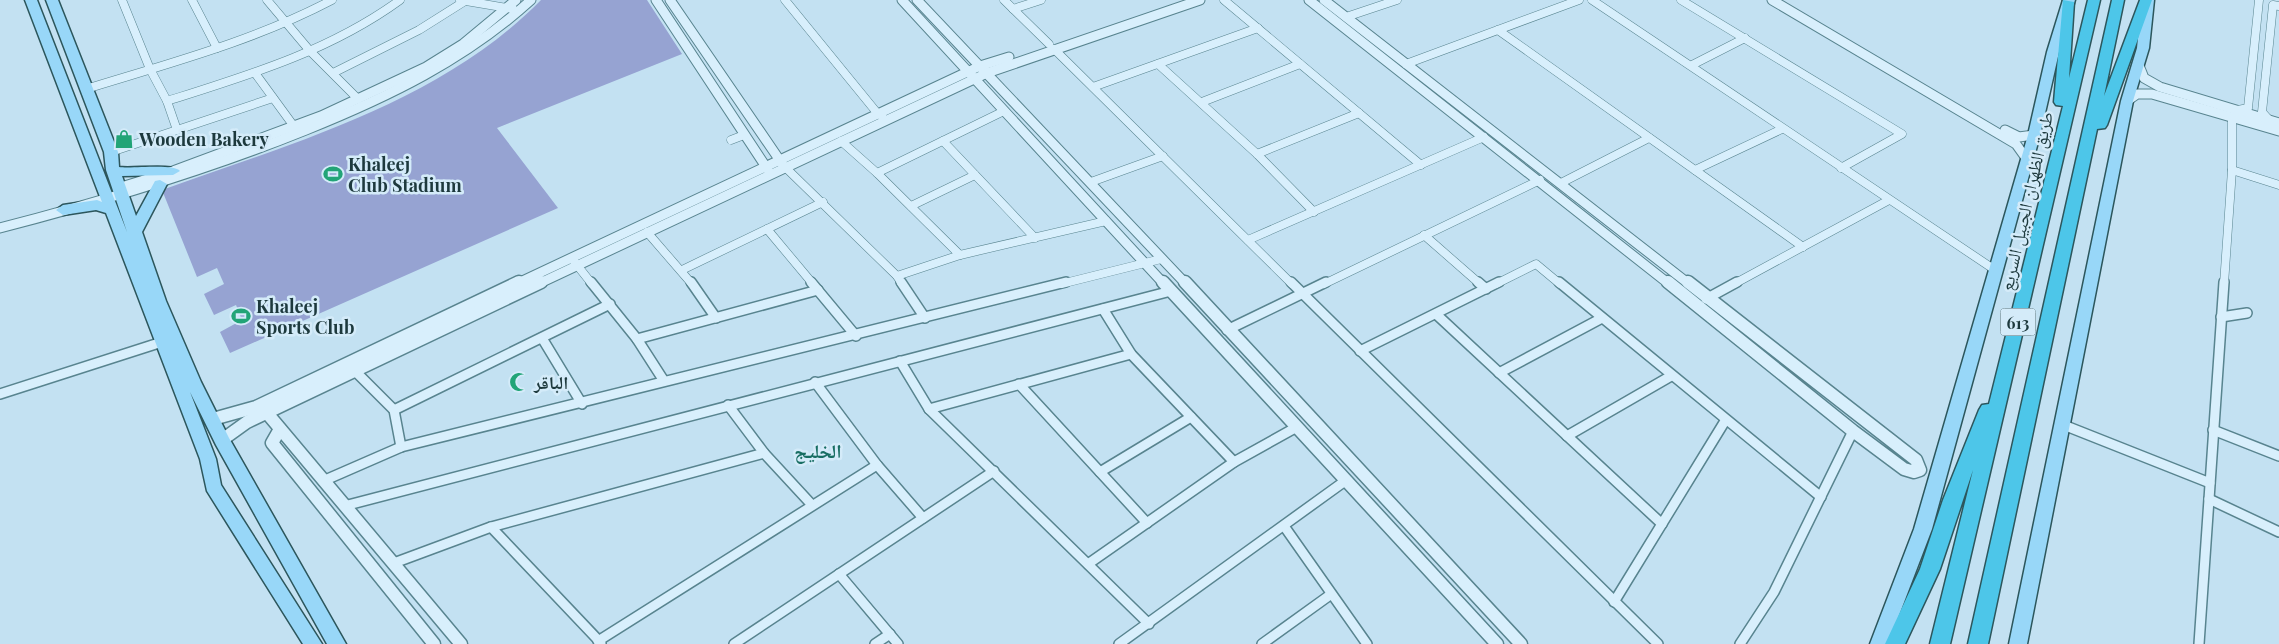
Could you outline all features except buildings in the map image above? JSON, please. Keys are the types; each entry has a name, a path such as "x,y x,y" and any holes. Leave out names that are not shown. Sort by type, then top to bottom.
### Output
{"highway":[{"name":"طريق الظهران الجبيل السريع","path":"1940,644 2094,0"},
{"name":"613","path":"1978,644 2118,0"},
{"path":"2074,206 2110,94 2147,0"},
{"path":"2057,160 2069,1"},
{"path":"1895,644 1930,569 1952,500 2010,357"}],"main road":[{"path":"31,0 114,196 162,342 208,459 213,486 313,644"},
{"path":"52,0 111,152 114,196 134,233 175,342 193,383 213,419 222,440 337,644"},
{"path":"2018,644 2127,101 2138,63 2147,0"},
{"name":"613","path":"1879,644 1923,529 2034,134 2069,1"},
{"path":"113,170 130,173 173,171"},
{"path":"134,233 160,184"},
{"path":"63,210 98,205 114,196"}],"street":[{"path":"192,0 217,48"},
{"path":"267,0 310,51 358,98"},
{"path":"86,88 217,48 286,24 332,0"},
{"path":"167,101 255,73 310,51 379,15 400,0"},
{"path":"333,73 419,30 462,0 520,10"},
{"path":"114,196 293,125 426,67 462,44 516,0"},
{"path":"0,221 160,184 247,154 370,103 432,74 486,40 531,0"},
{"path":"656,0 768,170"},
{"path":"670,0 782,164 897,276 924,318"},
{"path":"785,0 880,118"},
{"path":"902,0 1496,644"},
{"path":"917,0 1091,182 1521,644"},
{"path":"1004,0 1658,644"},
{"path":"1013,9 1041,0"},
{"path":"782,164 984,70 1179,0"},
{"path":"1052,46 1200,0"},
{"path":"1224,0 1421,165"},
{"path":"1309,0 1540,180 1853,431 1904,469 1914,472 1920,470 1916,460 1706,299 1324,0"},
{"path":"1346,17 1397,0"},
{"path":"1406,64 1580,0"},
{"path":"1592,0 1692,64 1782,129 1995,270"},
{"path":"1682,0 1902,134 1841,168"},
{"path":"1772,0 2016,144 2023,151 2026,158"},
{"path":"1781,0 2013,135 2024,138 2034,134"},
{"path":"2235,114 2248,108 2259,0"},
{"path":"125,1 150,69 167,101 177,130"},
{"path":"2269,120 2262,112 2275,3"},
{"path":"1093,87 1258,28"},
{"path":"1498,30 1803,247"},
{"path":"1692,64 1744,38"},
{"path":"2138,63 2140,73 2150,83 2279,130"},
{"path":"1158,64 1258,154 1314,212"},
{"path":"1202,102 1300,64"},
{"path":"2252,72 2265,83"},
{"path":"255,73 293,125"},
{"path":"2127,101 2137,94 2152,94 2279,123"},
{"path":"111,152 273,98"},
{"path":"878,173 1004,111"},
{"path":"1258,154 1358,113"},
{"path":"2199,644 2235,114"},
{"path":"222,440 247,422 768,170 841,141 880,118"},
{"path":"1695,170 1782,129"},
{"path":"731,140 744,135"},
{"path":"1248,240 1484,137"},
{"path":"1561,184 1649,138"},
{"path":"841,141 878,173 960,255"},
{"path":"943,141 1035,238"},
{"path":"1091,182 1163,156"},
{"path":"213,419 256,407 575,262 647,232 768,170"},
{"path":"2232,170 2279,185"},
{"path":"911,206 975,175"},
{"path":"1227,330 1540,180"},
{"path":"1706,299 1889,200"},
{"path":"682,270 823,202"},
{"path":"0,228 63,210"},
{"path":"897,276 960,255 1106,221"},
{"path":"767,229 856,336"},
{"path":"647,232 682,270 716,318"},
{"path":"1424,235 1486,289"},
{"path":"322,481 401,447 582,404 664,380 725,368 1162,259"},
{"path":"575,262 637,339 664,380"},
{"path":"1360,351 1536,264 1820,497"},
{"path":"637,339 818,290"},
{"path":"344,506 815,382 1171,291"},
{"path":"394,410 610,304"},
{"path":"1103,309 1131,354 1234,462"},
{"path":"2221,317 2247,313"},
{"path":"1436,314 1662,524"},
{"path":"1500,373 1602,318"},
{"path":"542,338 582,404"},
{"path":"0,394 162,342"},
{"path":"929,409 1131,354"},
{"path":"900,361 929,409 1149,624"},
{"path":"354,370 394,410 401,447"},
{"path":"1567,436 1671,376"},
{"path":"815,382 877,465 923,518"},
{"path":"1019,384 1147,523"},
{"path":"728,405 764,453 812,505"},
{"path":"256,407 268,413 322,481 394,563 461,644"},
{"path":"1100,472 1192,418"},
{"path":"1614,602 1725,421"},
{"path":"2061,424 2210,483"},
{"path":"1088,564 1234,462 1295,428"},
{"path":"280,430 272,443 434,644"},
{"path":"2213,430 2279,456"},
{"path":"1740,644 1774,592 1853,431"},
{"path":"394,563 491,527 764,453"},
{"path":"491,527 600,642 877,465"},
{"path":"734,644 994,471"},
{"path":"1119,644 1345,481"},
{"path":"2208,499 2279,532"},
{"path":"1284,526 1330,595 1367,644"},
{"path":"839,574 898,644"},
{"path":"1262,644 1330,595"},
{"path":"875,644 890,634"}],"shaded area":[{"path":"541,0 647,0 682,54 497,128 558,208 230,353 220,332 242,320 236,305 214,315 204,294 224,284 217,268 197,277 162,190 313,136 363,116 412,93 458,66 501,36"}],"place":[{"name":"Wooden Bakery","path":"124,139"},
{"name":"Khaleej Club Stadium","path":"333,174"},
{"name":"Khaleej Sports Club","path":"241,316"},
{"name":"الباقر","path":"519,382"}],"district":[{"name":"الخليج","path":"818,450"}]}
